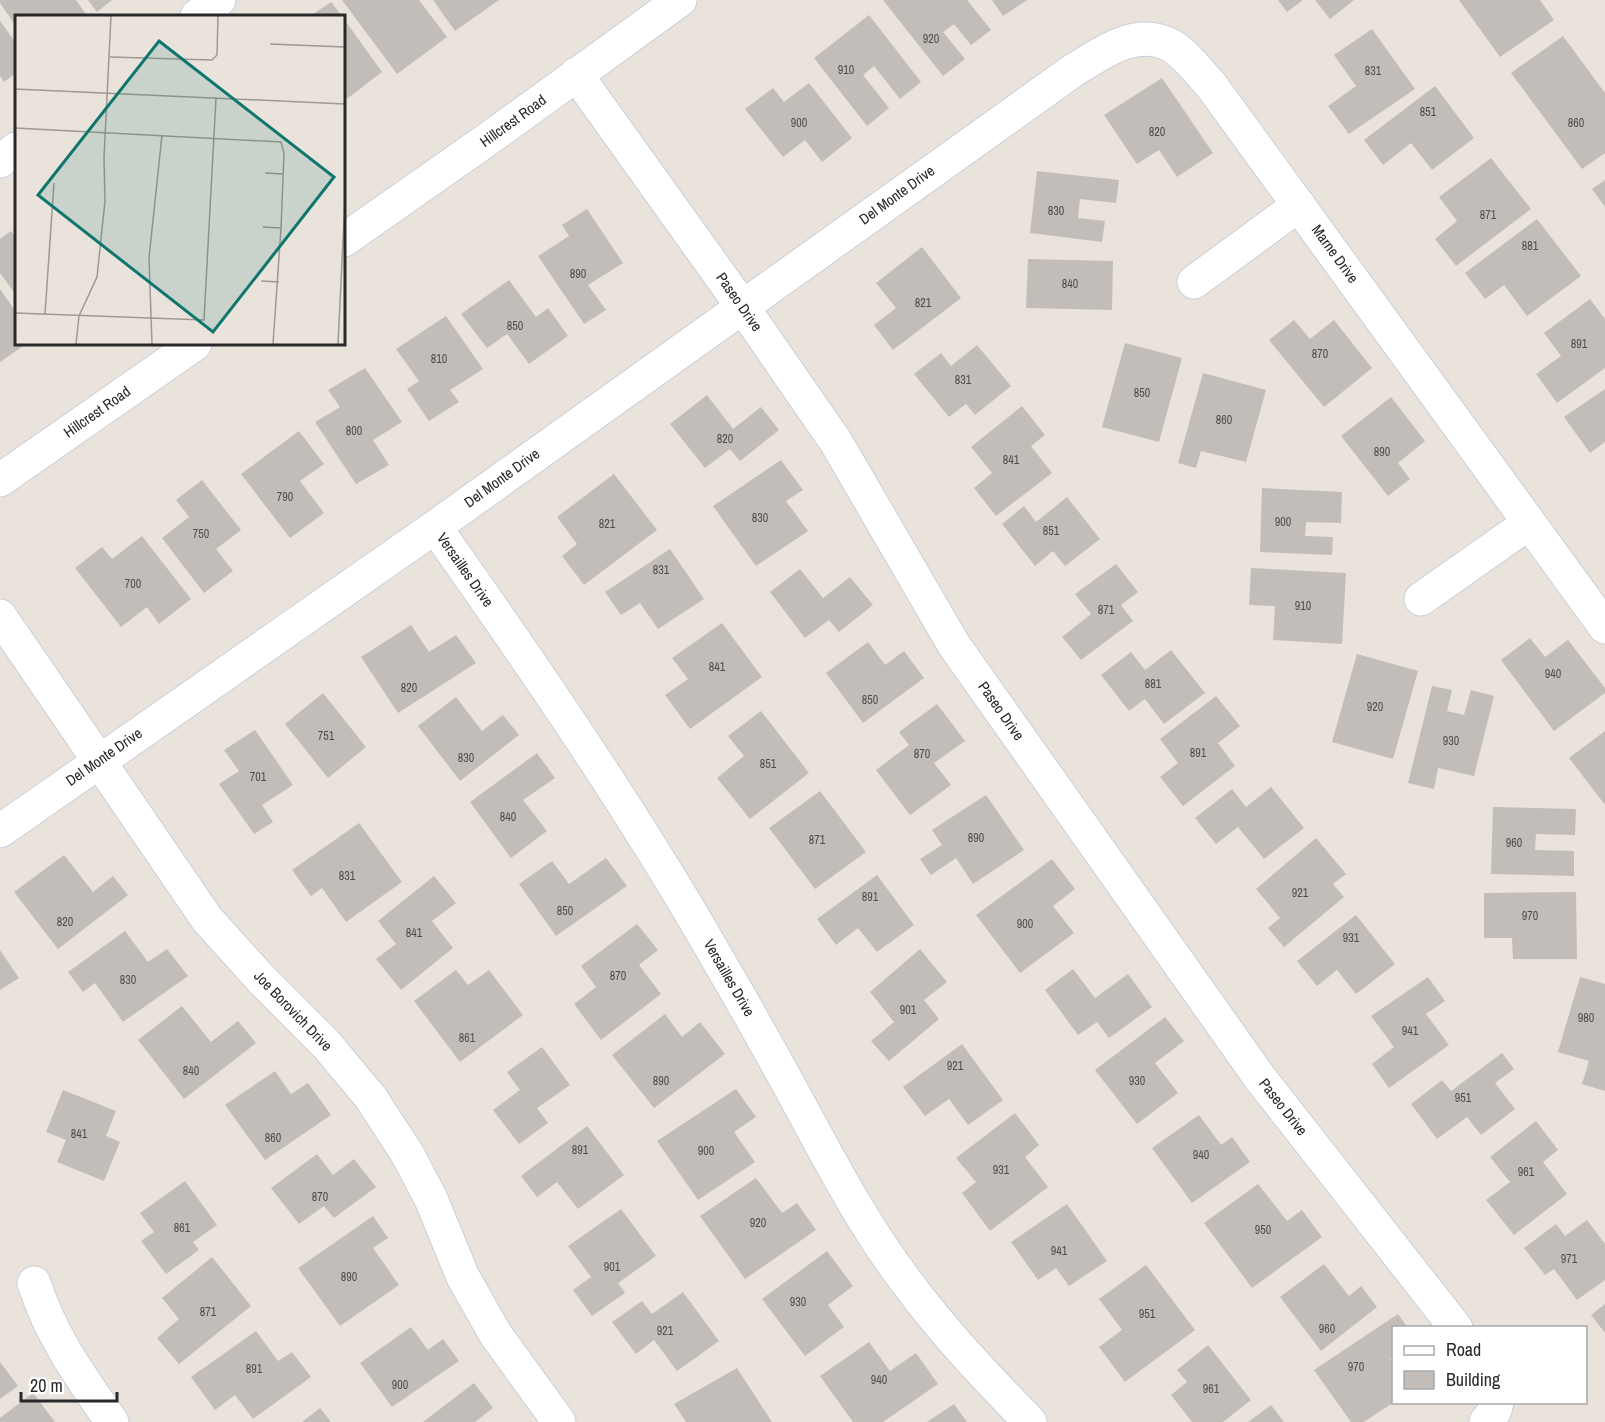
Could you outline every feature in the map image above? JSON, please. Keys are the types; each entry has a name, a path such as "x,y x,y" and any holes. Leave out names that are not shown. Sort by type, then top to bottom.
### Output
{"street":[{"path":"198,15 219,0"},
{"name":"Hillcrest Road","path":"345,239 680,0"},
{"name":"Marne Drive","path":"1002,121 1107,49 1133,40 1157,41 1171,46 1184,56 1210,85 1299,205 1605,627"},
{"name":"Paseo Drive","path":"576,74 836,442 903,561 954,645 1260,1078 1454,1326"},
{"name":"Del Monte Drive","path":"0,831 435,527 1002,121"},
{"path":"0,161 15,150"},
{"path":"1194,282 1299,205"},
{"name":"Hillcrest Road","path":"0,480 194,345"},
{"path":"1421,600 1529,523"},
{"name":"Versailles Drive","path":"435,527 531,663 676,890 756,1024 834,1168 878,1240 907,1283 963,1353 1030,1422"},
{"name":"Joe Borovich Drive","path":"0,616 207,919 261,979 327,1044 370,1098 408,1155 427,1190 463,1277 491,1326 559,1422"},
{"path":"34,1283 42,1307 68,1359 112,1422"},
{"path":"1486,1422 1496,1404"}],"building":[{"path":"0,0 76,0 86,14 15,15 15,25"},
{"path":"88,0 112,0 97,12"},
{"path":"342,0 419,0 447,37 397,74"},
{"path":"433,0 499,0 455,31"},
{"path":"883,0 967,0 991,30 971,45 954,24 943,32 965,59 943,76"},
{"path":"992,0 1027,0 1003,16"},
{"path":"1278,0 1303,0 1287,12"},
{"path":"1315,0 1354,0 1330,19"},
{"path":"1459,0 1540,0 1554,20 1500,57"},
{"path":"331,2 341,15 312,15"},
{"path":"869,15 921,82 900,99 874,66 863,75 889,108 867,126 814,58"},
{"path":"345,20 382,72 345,100"},
{"path":"0,21 15,42 15,74 4,82 0,76"},
{"path":"1372,29 1415,89 1349,134 1328,106 1356,86 1334,55"},
{"path":"1563,36 1605,93 1605,153 1582,169 1511,73"},
{"path":"1162,78 1213,153 1177,177 1159,150 1137,164 1104,115"},
{"path":"809,83 852,138 822,162 805,140 783,157 745,109 773,88 784,102"},
{"path":"1435,86 1474,138 1432,170 1411,143 1383,165 1364,140"},
{"path":"1491,158 1531,209 1456,266 1435,239 1457,221 1439,197"},
{"path":"1037,171 1119,180 1116,203 1080,199 1078,218 1105,221 1102,242 1030,233"},
{"path":"1605,180 1605,207 1592,189"},
{"path":"587,209 623,263 588,285 606,310 584,324 538,256 569,236 562,225"},
{"path":"1537,219 1581,276 1527,316 1504,285 1485,299 1465,273"},
{"path":"11,231 15,237 15,294 0,273 0,239"},
{"path":"922,247 961,298 893,350 874,325 896,308 876,283"},
{"path":"1028,259 1113,261 1112,310 1026,308"},
{"path":"509,280 536,317 548,308 568,336 529,364 507,334 487,348 461,314"},
{"path":"0,289 15,311 15,345 25,345 0,362"},
{"path":"1590,299 1605,319 1605,368 1557,403 1536,374 1561,356 1544,333"},
{"path":"446,316 483,369 450,390 459,402 429,421 407,389 419,381 396,349"},
{"path":"1294,320 1310,339 1334,320 1372,368 1324,407 1269,340"},
{"path":"1125,343 1182,358 1159,442 1102,427"},
{"path":"977,345 1011,386 975,415 966,404 949,417 914,374 941,353 951,366"},
{"path":"365,368 402,422 373,440 389,465 356,484 315,422 340,407 328,390"},
{"path":"1203,373 1266,390 1246,462 1201,451 1196,468 1178,463"},
{"path":"1605,389 1605,442 1590,453 1564,417"},
{"path":"707,395 733,429 761,407 779,430 740,461 730,449 705,468 670,424"},
{"path":"1391,397 1425,441 1398,463 1410,479 1388,496 1341,436"},
{"path":"1022,406 1045,435 1031,446 1052,473 996,516 974,488 992,473 971,447"},
{"path":"299,431 324,464 300,481 324,513 290,538 241,474"},
{"path":"781,460 803,490 786,501 808,531 756,566 713,506"},
{"path":"614,474 657,530 584,585 562,556 577,544 557,517"},
{"path":"202,480 241,530 216,549 233,571 204,593 162,538 189,517 176,500"},
{"path":"1262,488 1342,492 1341,523 1306,522 1305,536 1333,537 1332,555 1260,552"},
{"path":"1067,497 1100,539 1065,566 1053,551 1035,566 1002,524 1024,506 1036,522"},
{"path":"142,536 191,599 159,624 147,607 121,627 75,568 102,547 112,559"},
{"path":"670,549 704,599 658,629 640,603 621,615 605,592"},
{"path":"1116,564 1138,592 1121,605 1133,621 1081,660 1062,637 1091,614 1075,594"},
{"path":"1251,568 1346,573 1342,644 1273,640 1275,606 1249,605"},
{"path":"800,569 823,598 850,577 873,605 839,632 829,620 805,638 770,592"},
{"path":"722,623 762,677 690,729 665,695 688,679 672,658"},
{"path":"411,625 429,652 456,635 476,663 398,713 361,657"},
{"path":"1530,638 1545,657 1568,640 1605,688 1605,693 1554,731 1501,660"},
{"path":"868,642 885,665 904,651 924,678 863,723 826,673"},
{"path":"1171,650 1205,693 1164,724 1145,699 1129,711 1101,675 1131,652 1145,670"},
{"path":"1357,654 1418,671 1393,759 1332,742"},
{"path":"1432,686 1452,690 1447,711 1464,715 1471,690 1494,696 1474,776 1438,768 1434,789 1408,783"},
{"path":"323,693 366,747 328,778 285,724"},
{"path":"1216,696 1240,726 1218,743 1235,766 1183,806 1160,777 1178,763 1160,739"},
{"path":"456,697 482,731 503,715 519,735 460,781 418,726"},
{"path":"937,704 965,741 934,763 951,785 910,815 876,770 909,745 899,732"},
{"path":"761,711 809,773 750,819 717,778 744,756 728,736"},
{"path":"255,730 293,785 262,805 273,822 254,834 219,784 239,771 224,750"},
{"path":"1605,731 1605,805 1569,758"},
{"path":"537,753 555,778 523,800 547,831 511,858 470,802"},
{"path":"1271,787 1304,828 1264,859 1238,827 1216,844 1195,818 1232,789 1246,807"},
{"path":"820,791 866,852 815,889 769,828"},
{"path":"986,795 1024,850 973,884 956,858 931,875 920,859 942,845 932,830"},
{"path":"1493,807 1576,809 1575,835 1536,834 1535,850 1574,851 1574,876 1491,874"},
{"path":"359,823 402,882 346,922 322,888 311,896 292,870"},
{"path":"1316,838 1346,874 1333,884 1344,897 1284,947 1268,928 1280,918 1256,889"},
{"path":"64,855 93,892 113,876 128,895 58,949 14,892"},
{"path":"606,858 627,886 556,936 519,884 552,861 569,884"},
{"path":"1052,859 1075,889 1053,906 1074,933 1020,973 976,915"},
{"path":"877,875 914,925 877,952 858,928 836,945 817,919"},
{"path":"434,876 456,903 432,921 453,948 401,990 376,959 396,944 378,921"},
{"path":"1576,892 1577,959 1513,959 1512,938 1484,938 1484,893"},
{"path":"1356,915 1395,964 1356,994 1337,970 1317,986 1297,961"},
{"path":"637,924 658,950 639,965 661,994 601,1040 574,1004 596,987 581,966"},
{"path":"125,931 148,962 167,949 188,976 123,1022 95,983 83,992 68,972"},
{"path":"920,949 947,982 924,1000 939,1019 889,1061 871,1041 894,1022 870,992"},
{"path":"0,950 19,978 0,990"},
{"path":"1073,969 1095,998 1128,974 1152,1007 1109,1038 1097,1022 1078,1035 1045,990"},
{"path":"456,970 468,985 489,970 523,1015 460,1062 414,1001"},
{"path":"1428,977 1445,1001 1426,1014 1449,1045 1389,1088 1372,1064 1394,1047 1371,1016"},
{"path":"1580,977 1605,984 1605,1091 1582,1084 1589,1061 1558,1052"},
{"path":"182,1006 211,1042 238,1021 256,1043 184,1099 138,1040"},
{"path":"665,1014 682,1037 700,1022 725,1054 654,1108 612,1055"},
{"path":"1165,1017 1184,1041 1155,1063 1178,1093 1137,1124 1095,1070"},
{"path":"962,1044 1003,1100 968,1125 949,1099 925,1116 903,1087"},
{"path":"542,1047 570,1085 537,1108 548,1123 519,1144 493,1110 520,1090 507,1072"},
{"path":"1502,1053 1514,1069 1495,1083 1515,1109 1481,1135 1467,1117 1437,1139 1411,1104 1442,1080 1451,1091"},
{"path":"275,1071 291,1094 308,1083 331,1115 265,1160 225,1105"},
{"path":"736,1089 756,1117 734,1132 755,1162 698,1200 657,1141"},
{"path":"63,1090 116,1111 106,1136 120,1142 104,1181 57,1162 66,1140 46,1132"},
{"path":"1015,1113 1039,1145 1025,1157 1048,1187 990,1231 962,1193 976,1182 956,1158"},
{"path":"1199,1115 1221,1145 1232,1137 1250,1162 1192,1203 1152,1148"},
{"path":"1536,1121 1558,1150 1543,1162 1567,1194 1514,1235 1486,1200 1510,1182 1490,1157"},
{"path":"587,1126 624,1175 578,1209 557,1182 537,1197 521,1176"},
{"path":"317,1154 333,1175 354,1159 376,1187 334,1218 324,1206 299,1224 271,1188"},
{"path":"756,1178 782,1213 797,1203 816,1230 745,1279 700,1216"},
{"path":"185,1181 217,1225 193,1242 199,1250 166,1274 141,1241 154,1232 140,1213"},
{"path":"1258,1184 1287,1221 1302,1210 1322,1237 1252,1288 1204,1223"},
{"path":"1067,1204 1107,1261 1069,1286 1056,1268 1038,1280 1011,1242"},
{"path":"621,1209 656,1256 618,1283 625,1293 592,1316 573,1290 591,1277 568,1246"},
{"path":"373,1216 388,1238 373,1248 399,1285 340,1326 298,1268"},
{"path":"1587,1220 1605,1244 1605,1280 1577,1300 1554,1269 1545,1275 1524,1248 1556,1224 1565,1236"},
{"path":"827,1251 853,1286 828,1305 844,1327 805,1356 762,1299"},
{"path":"212,1257 251,1306 179,1364 157,1338 179,1319 162,1298"},
{"path":"1324,1264 1349,1296 1361,1286 1377,1307 1321,1351 1280,1297"},
{"path":"1146,1265 1195,1330 1125,1382 1099,1347 1122,1330 1099,1299"},
{"path":"683,1292 719,1341 677,1371 654,1340 636,1354 612,1322 642,1301 652,1314"},
{"path":"1605,1304 1605,1333 1591,1315"},
{"path":"1398,1314 1407,1326 1392,1326 1392,1358 1390,1359 1392,1362 1392,1403 1364,1422 1351,1422 1314,1370"},
{"path":"411,1327 428,1350 443,1339 459,1361 392,1407 360,1363"},
{"path":"256,1331 278,1361 292,1352 311,1377 253,1419 235,1395 215,1410 191,1377"},
{"path":"869,1342 890,1371 916,1353 938,1384 883,1422 853,1422 820,1376"},
{"path":"1208,1345 1251,1400 1223,1422 1192,1422 1171,1395 1187,1382 1177,1370"},
{"path":"0,1362 18,1386 0,1399"},
{"path":"737,1368 772,1422 686,1422 674,1404"},
{"path":"474,1383 493,1408 475,1422 423,1422"},
{"path":"33,1393 55,1422 0,1422 0,1418"},
{"path":"954,1404 967,1422 927,1422"},
{"path":"1271,1405 1284,1422 1248,1422"},
{"path":"320,1408 331,1422 302,1422"}]}
